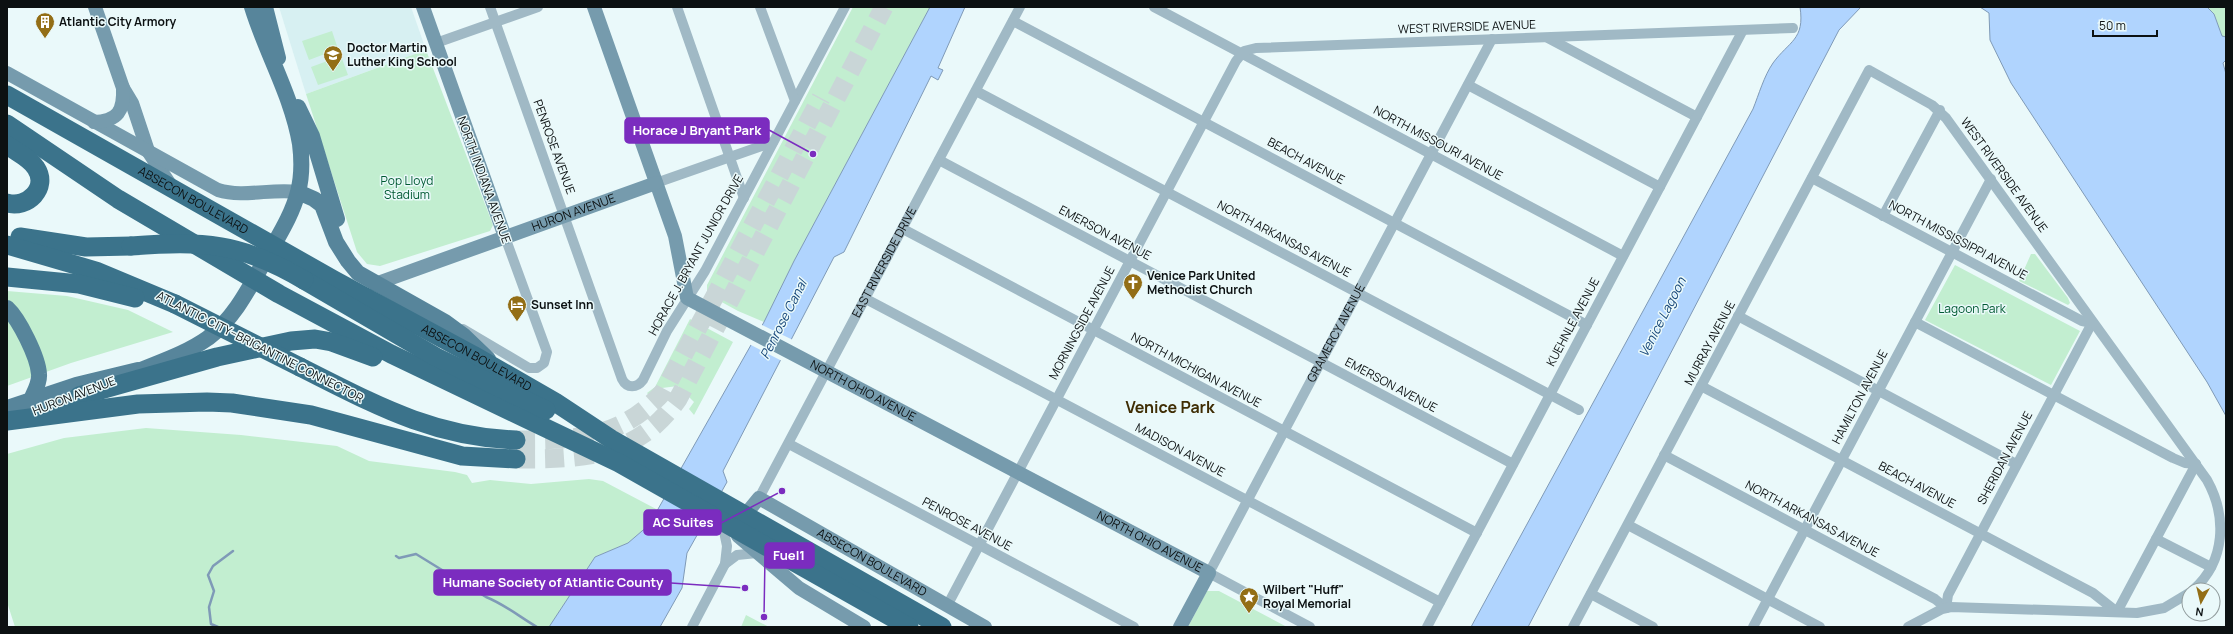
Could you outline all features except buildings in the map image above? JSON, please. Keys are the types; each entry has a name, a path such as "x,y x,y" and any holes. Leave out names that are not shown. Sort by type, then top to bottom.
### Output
{"highway":[{"name":"ABSECON BOULEVARD","path":"7,95 273,246 500,370 555,402 611,439 655,473"},
{"name":"ABSECON BOULEVARD","path":"7,124 118,199 254,279 363,339 592,448 655,473 942,627"},
{"path":"7,145 31,162 37,170 40,179 36,193 27,201 16,205 7,203"},
{"path":"7,234 86,247 183,243 228,247 270,261 450,365 611,439"},
{"name":"ATLANTIC CITY–BRIGANTINE CONNECTOR","path":"7,244 90,269 155,294 171,307"},
{"path":"7,268 51,270 80,275 155,294"},
{"path":"7,277 50,280 95,287 171,307 296,370 414,434 452,449 488,458"},
{"path":"79,396 232,353 280,342 307,339 324,340 345,346 417,376 476,394"},
{"name":"ATLANTIC CITY–BRIGANTINE CONNECTOR","path":"296,370 412,421 459,434 516,440"},
{"path":"7,421 138,404 206,402 232,403 311,415 451,453 488,458 516,459"},
{"name":"ABSECON BOULEVARD","path":"733,514 909,627"}],"main road":[{"path":"252,7 263,40 285,93"},
{"path":"265,7 285,93"},
{"path":"282,76 312,136 348,261"},
{"name":"HURON AVENUE","path":"7,421 79,396 184,353 214,333 237,308 273,246 289,215 298,192 301,172 300,146 285,93"},
{"name":"ABSECON BOULEVARD","path":"298,192 314,199 322,206 336,242 348,261 358,273 375,284 445,322"},
{"path":"7,308 21,325 39,369 39,379 31,400"},
{"path":"445,322 464,336 500,370"},
{"name":"HURON AVENUE","path":"7,408 76,385 141,370"}],"street":[{"path":"95,7 123,88 132,103 148,151 172,188"},
{"name":"NORTH INDIANA AVENUE","path":"423,7 547,352"},
{"name":"PENROSE AVENUE","path":"490,7 622,379 626,384 635,387"},
{"path":"436,43 538,7"},
{"path":"594,7 678,246 687,298"},
{"path":"677,7 744,198"},
{"path":"760,7 795,101"},
{"name":"HORACE J. BRYANT JUNIOR DRIVE","path":"635,387 643,380 667,331 705,271 845,7"},
{"name":"EAST RIVERSIDE DRIVE","path":"733,514 759,498 828,372 1020,7"},
{"path":"1154,7 1242,53"},
{"name":"BEACH AVENUE","path":"1013,21 1587,325"},
{"name":"WEST RIVERSIDE AVENUE","path":"1242,53 1256,48 1793,28"},
{"name":"KUEHNLE AVENUE","path":"1427,627 1743,30"},
{"path":"1546,37 1697,117"},
{"name":"GRAMERCY AVENUE","path":"1180,627 1492,39"},
{"name":"MORNINGSIDE AVENUE","path":"947,606 1056,399 1242,53"},
{"name":"NORTH MISSOURI AVENUE","path":"1242,53 1623,256"},
{"name":"WEST RIVERSIDE AVENUE","path":"1869,70 1940,110 1991,179 2092,323 2196,464 2215,496 2221,520 2220,542 2211,567 2201,582"},
{"name":"MURRAY AVENUE","path":"1573,627 1869,70"},
{"name":"ABSECON BOULEVARD","path":"7,72 94,122 224,192 234,193 281,190 298,192"},
{"path":"1468,85 1660,187"},
{"path":"94,122 111,120 117,114 123,102 123,88"},
{"name":"NORTH ARKANSAS AVENUE","path":"976,91 1579,410"},
{"path":"1883,216 1940,110"},
{"name":"HURON AVENUE","path":"375,284 773,142"},
{"name":"EMERSON AVENUE","path":"939,160 1513,464"},
{"name":"NORTH MISSISSIPPI AVENUE","path":"1812,178 2082,321 2092,323"},
{"name":"HAMILTON AVENUE","path":"1753,627 1991,179"},
{"name":"NORTH MICHIGAN AVENUE","path":"903,229 1477,533"},
{"name":"NORTH OHIO AVENUE","path":"687,298 790,351 1310,627"},
{"name":"MADISON AVENUE","path":"866,299 1440,602"},
{"path":"1738,316 2016,464"},
{"name":"ABSECON BOULEVARD","path":"445,322 469,331 529,368 541,367 546,360 547,352"},
{"path":"1915,322 2181,462 2196,464 2117,612"},
{"name":"SHERIDAN AVENUE","path":"1946,608 1948,595 2092,323"},
{"name":"BEACH AVENUE","path":"1701,386 2093,594 2117,612"},
{"name":"PENROSE AVENUE","path":"788,444 1134,627"},
{"name":"NORTH ARKANSAS AVENUE","path":"1664,455 1935,598 1946,608"},
{"name":"ABSECON BOULEVARD","path":"759,498 985,627"},
{"path":"692,627 725,564 733,514"},
{"name":"ABSECON BOULEVARD","path":"733,514 757,553 808,595 864,627"},
{"path":"1628,525 1820,627"},
{"path":"2156,538 2211,567"},
{"path":"725,564 737,556 757,553"},
{"path":"1591,594 1653,627"},
{"path":"1908,627 1946,608 2117,612 2155,611 2171,605 2181,599"}],"shaded area":[{"name":"Doctor Martin Luther King School","path":"279,7 411,7 426,50 306,94"}],"green space":[{"path":"853,7 930,7 794,261 764,322 738,311 707,294 707,285"},
{"path":"2207,7 2226,7 2226,37 2222,36 2214,14"},
{"path":"332,31 338,49 309,60 302,41"},
{"name":"Pop Lloyd Stadium","path":"426,50 493,225 490,231 380,266 367,264 357,252 306,94"},
{"path":"341,56 348,75 318,85 311,67"},
{"path":"2031,254 2035,254 2068,298 2070,303 2068,305 2019,281"},
{"name":"Lagoon Park","path":"1955,265 2080,331 2051,385 1925,320"},
{"path":"7,291 67,296 128,310 173,332 71,363 7,386"},
{"path":"690,319 733,342 694,415 689,409 694,402 678,386 662,388 651,398 647,393 655,387"},
{"path":"146,428 241,435 337,446 369,461 455,472 467,475 472,483 490,480 531,484 589,479 603,481 658,510 649,525 628,543 595,557 549,627 15,627 7,602 7,454 64,438"},
{"path":"1207,591 1219,591 1287,627 1188,627"},
{"path":"746,615 769,627 741,627"}],"water":[{"name":"Penrose Canal","path":"930,7 965,7 938,68 943,70 938,80 931,76 844,252 834,257 723,471 727,482 687,553 682,588 660,627 549,627 595,557 628,543 649,525 764,322 794,261"},
{"name":"Venice Lagoon","path":"1800,7 1861,7 1839,30 1528,627 1471,627 1753,109 1764,79 1770,68 1798,33 1801,18"},
{"path":"1980,7 2207,7 2214,14 2222,36 2226,37 2226,60 2223,63 2226,74 2226,416 2207,382 2011,83 1990,40 1989,13"}],"pier":[{"path":"760,324 793,340 782,361 749,344"}],"waterway":[{"path":"218,627 211,624 209,607 214,591 208,575 213,566 233,551"},
{"path":"396,556 399,558 416,554 537,627"}],"tunnel":[{"path":"516,459 563,458 585,456 606,451 626,444 645,433 662,419 678,399 884,7"},
{"path":"516,440 558,439 596,434 614,428 631,419 648,407 664,391 821,98"}],"place":[{"name":"Atlantic City Armory","path":"45,39"},
{"name":"Doctor Martin Luther King School","path":"333,72"},
{"name":"Horace J Bryant Park","path":"813,154"},
{"name":"Venice Park United Methodist Church","path":"1133,300"},
{"name":"Sunset Inn","path":"517,322"},
{"name":"AC Suites","path":"782,491"},
{"name":"Humane Society of Atlantic County","path":"745,588"},
{"name":"Wilbert \"Huff\" Royal Memorial","path":"1249,614"},
{"name":"Fuel1","path":"764,617"}],"district":[{"name":"Venice Park","path":"1170,407"}]}
